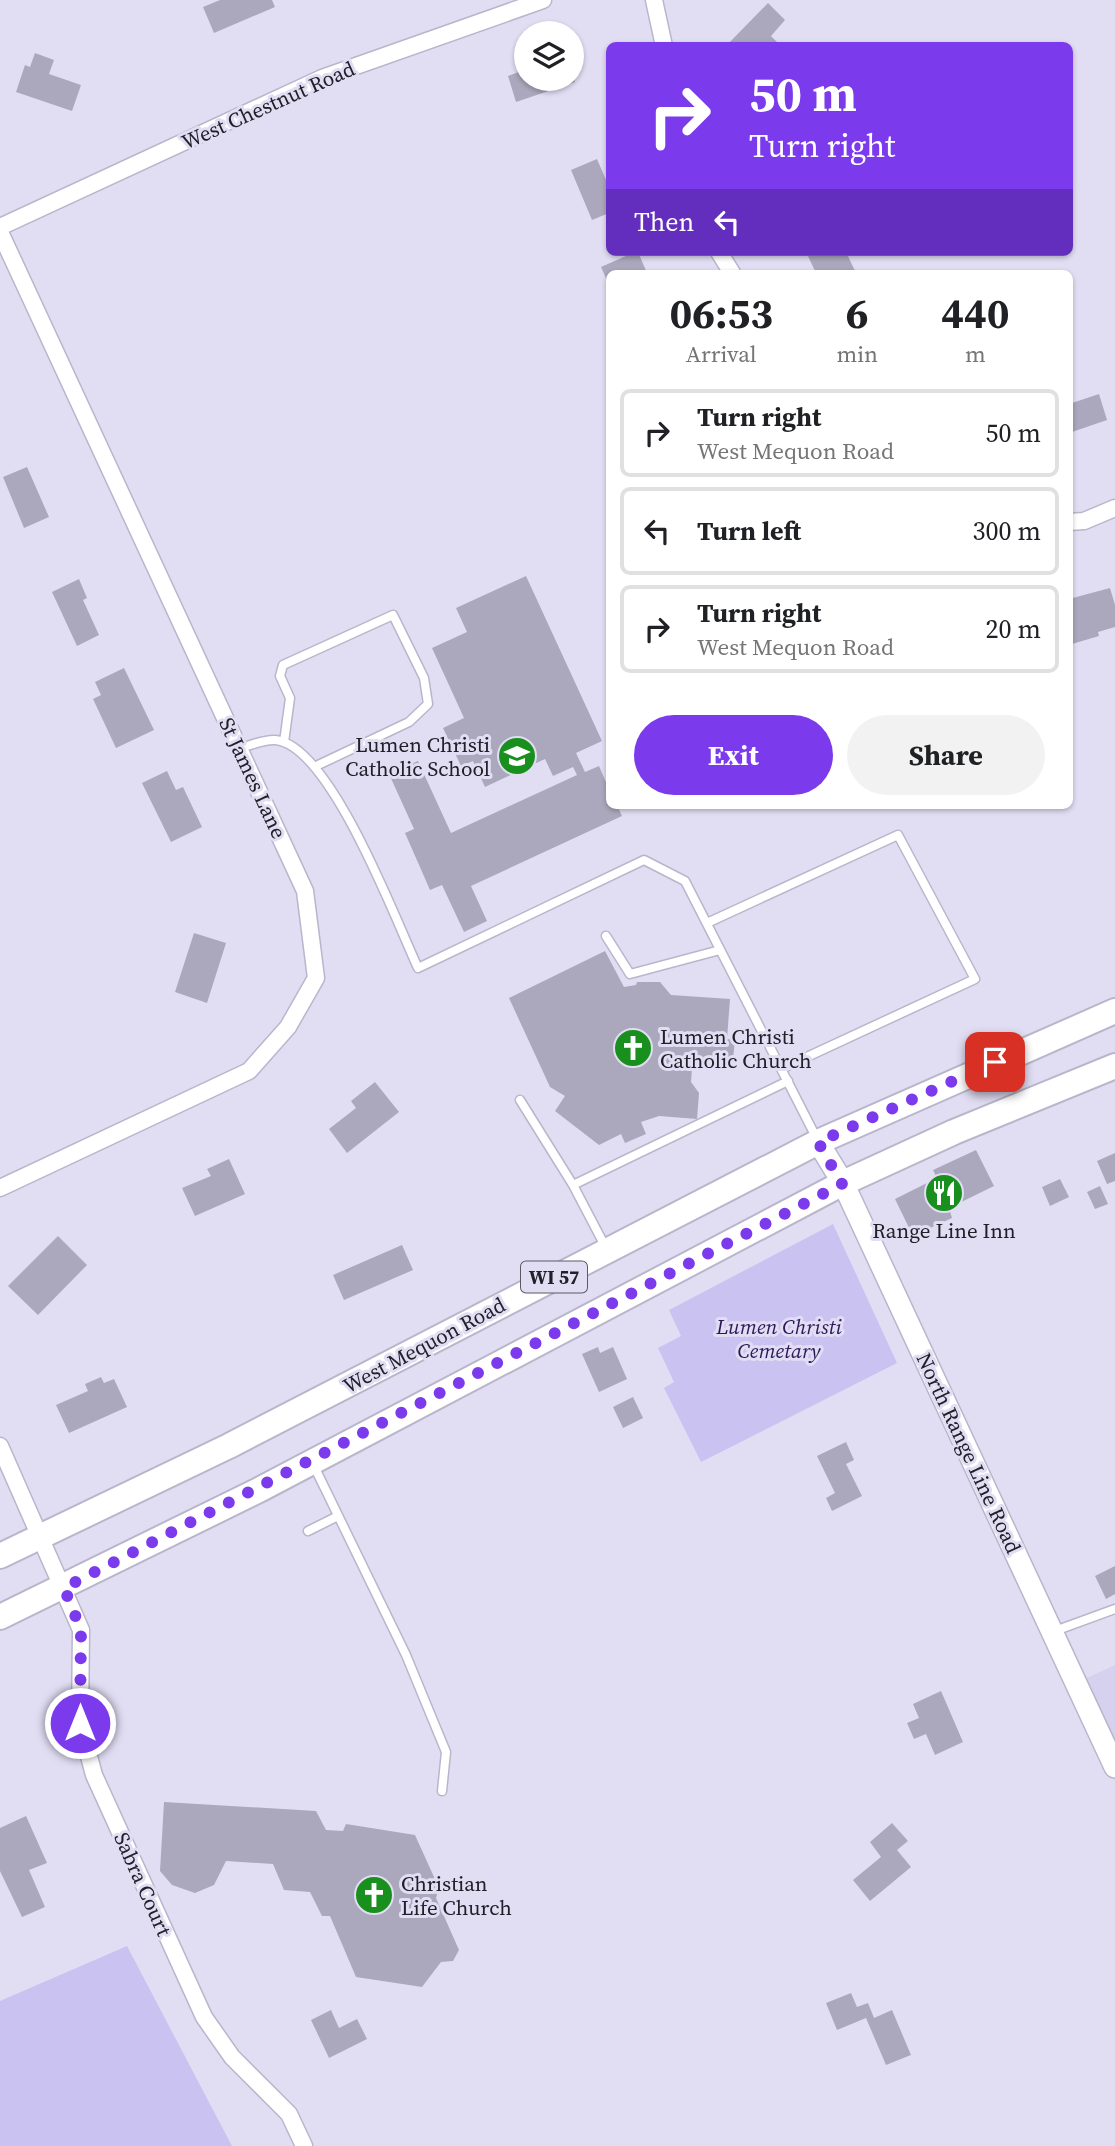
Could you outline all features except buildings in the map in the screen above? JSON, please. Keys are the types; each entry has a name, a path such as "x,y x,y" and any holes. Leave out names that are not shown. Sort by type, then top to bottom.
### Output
{"main road":[{"name":"West Mequon Road","path":"0,1556 264,1428 606,1249 818,1142 1115,1011"},
{"name":"WI 57","path":"0,1617 64,1588 312,1462 842,1184 954,1132 1115,1066"}],"street":[{"name":"West Chestnut Road","path":"0,229 322,78 543,0"},
{"path":"654,0 663,42"},
{"name":"St James Lane","path":"0,229 305,891 316,978 288,1027 249,1071 0,1188"},
{"path":"1073,522 1084,521 1115,508"},
{"name":"North Range Line Road","path":"818,1142 842,1184 1115,1767"},
{"name":"Sabra Court","path":"0,1446 81,1630 80,1723 94,1775 204,2017 232,2057 289,2114 304,2146"}],"lane":[{"path":"284,742 290,698 280,676 284,665 393,615 424,678 428,704 409,722 316,766"},
{"path":"239,748 275,740 284,742 316,766 344,808 418,968 644,860 685,881 818,1142"},
{"path":"707,923 898,835 975,979 781,1069"},
{"path":"606,936 630,974 720,950"},
{"path":"573,1185 788,1081"},
{"path":"520,1100 573,1185 606,1249"},
{"path":"312,1462 406,1655 446,1752 442,1791"},
{"path":"308,1531 338,1516"},
{"path":"1052,1632 1115,1609"}],"shaded area":[{"path":"1115,1665 1115,1767 1076,1683"}],"green space":[{"name":"Lumen Christi Cemetary","path":"833,1224 897,1363 701,1462 664,1388 674,1382 658,1348 681,1336 669,1310"},
{"path":"127,1946 232,2146 0,2146 0,2001"}],"place":[{"name":"Lumen Christi Catholic School","path":"517,756"},
{"name":"Lumen Christi Catholic Church","path":"633,1048"},
{"name":"Range Line Inn","path":"944,1193"},
{"name":"Christian Life Church","path":"374,1895"}],"route":[{"path":"80,1723 81,1630 64,1588 842,1184 818,1142 995,1062"}]}
